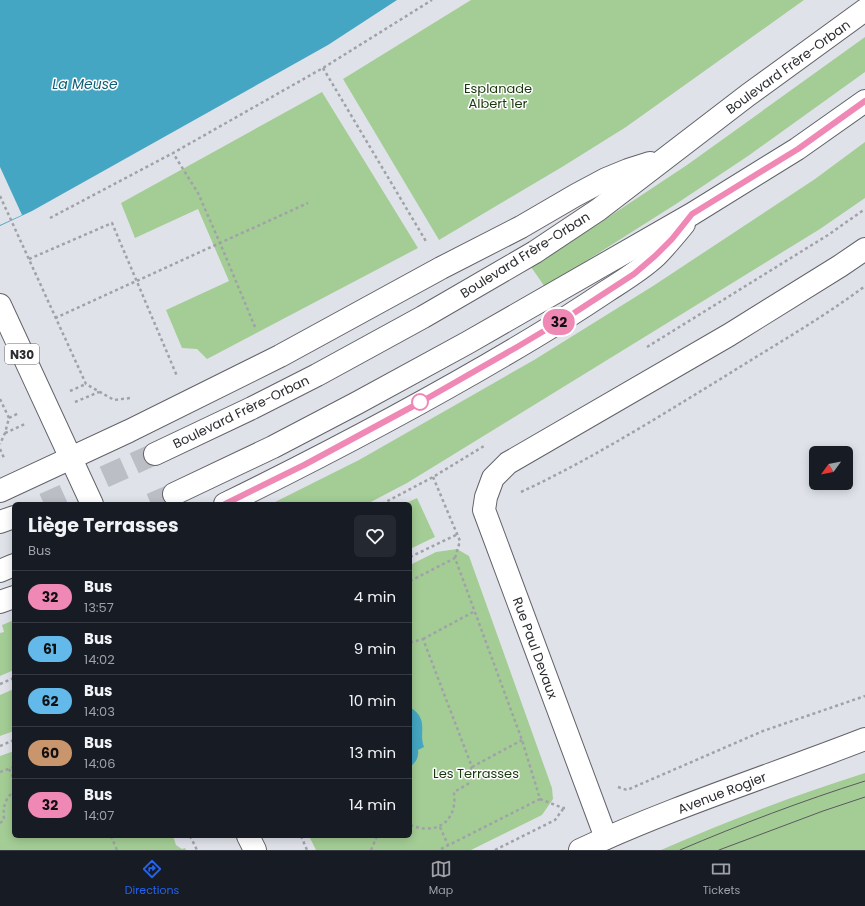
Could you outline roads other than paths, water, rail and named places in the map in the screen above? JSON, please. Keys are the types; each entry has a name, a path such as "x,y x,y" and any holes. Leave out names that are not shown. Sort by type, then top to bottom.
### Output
{"main road":[{"name":"Boulevard Frère-Orban","path":"155,454 278,395 370,346 535,252 598,210 748,95 865,10"},
{"path":"174,494 273,447 467,343 692,214 798,149 865,101"},
{"path":"0,491 280,356 441,268 521,227 606,179 628,170 666,158"},
{"path":"229,502 304,465 419,403 574,313 634,274 672,239 692,214"},
{"name":"Rue Paul Devaux","path":"606,838 484,510 486,497 493,478 508,463 729,335 865,249"},
{"name":"N30","path":"0,305 70,458"},
{"path":"70,458 91,502"},
{"path":"0,522 12,518"},
{"path":"0,571 12,566"},
{"path":"0,602 12,598"},
{"name":"Avenue Rogier","path":"580,850 708,797 865,739"},
{"path":"249,838 255,850"}],"water":[{"name":"La Meuse","path":"0,0 397,0 328,45 32,211 0,226"},
{"path":"412,709 422,721 422,742 424,747 418,750 417,760 412,765"}],"tunnel":[{"path":"48,502 155,454"},
{"path":"156,502 174,494"}],"tram line":[{"path":"680,850 772,813 865,781"},
{"path":"719,850 865,797"}],"park label":[{"name":"Esplanade Albert 1er","path":"498,96"},
{"name":"Les Terrasses","path":"476,773"}]}
